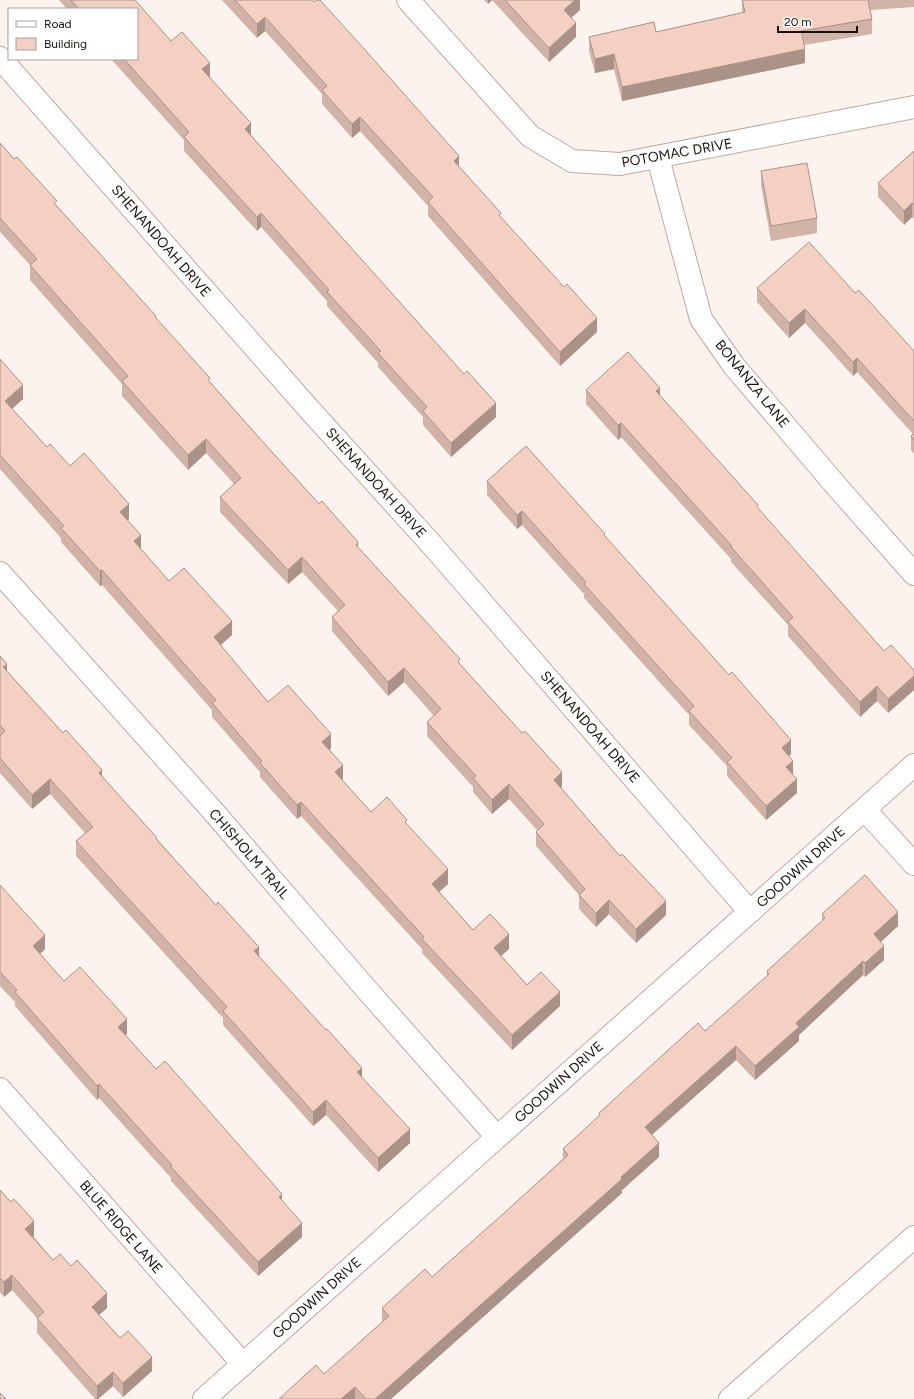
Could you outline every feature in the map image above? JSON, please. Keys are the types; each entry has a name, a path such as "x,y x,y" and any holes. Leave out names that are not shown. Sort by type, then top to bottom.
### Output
{"street":[{"name":"POTOMAC DRIVE","path":"408,0 530,136 572,161 620,164 658,158 914,107"},
{"name":"SHENANDOAH DRIVE","path":"0,58 302,402 432,545 750,912"},
{"name":"BONANZA LANE","path":"658,158 701,319 734,366 838,489 914,574"},
{"name":"CHISHOLM TRAIL","path":"0,573 212,810 496,1137"},
{"name":"GOODWIN DRIVE","path":"204,1399 914,765"},
{"path":"865,810 914,864"},
{"name":"BLUE RIDGE LANE","path":"0,1089 243,1364"},
{"path":"730,1399 914,1237"}],"building":[{"path":"71,0 135,0 171,41 182,32 210,63 202,69 251,123 245,129 464,374 467,371 496,403 451,443 423,411 427,407 378,353 381,351 327,292 329,290 261,213 257,217 184,137 189,132 125,60 138,60 138,8 78,8"},
{"path":"235,0 312,0 314,2 316,0 320,0 459,156 454,161 501,213 499,215 564,287 567,284 597,318 560,352 428,202 433,197 360,117 352,124 322,90 327,86 265,17 257,24"},
{"path":"505,0 575,0 564,10 576,23 549,48"},
{"path":"742,0 868,0 872,19 801,31 805,49 622,87 614,54 595,59 589,37 654,22 656,32 745,12"},
{"path":"0,143 14,159 17,157 57,201 54,203 156,316 155,317 210,378 208,380 255,433 319,504 322,501 358,542 356,545 460,659 458,662 522,733 525,731 562,772 554,780 620,856 622,854 666,901 636,929 609,900 596,913 579,895 585,889 536,832 544,824 509,784 492,800 473,778 476,776 427,722 441,709 404,668 388,682 332,617 345,605 302,557 288,570 220,497 241,478 206,439 188,455 122,381 128,376 30,265 37,259 0,218"},
{"path":"914,151 914,205 912,203 904,211 878,183"},
{"path":"807,163 817,218 771,226 761,171"},
{"path":"809,242 855,293 859,290 914,351 914,421 857,358 853,362 805,309 789,323 757,288"},
{"path":"628,352 660,388 656,391 758,505 757,507 884,651 891,645 914,670 914,676 888,699 877,686 860,702 788,622 793,617 731,547 732,546 621,423 618,425 586,390"},
{"path":"0,359 23,385 5,401 47,447 50,444 70,466 84,453 129,504 120,512 141,535 134,541 169,581 184,568 232,621 214,637 268,702 288,685 331,734 322,742 343,765 335,772 371,812 387,797 407,820 405,822 448,869 432,884 473,930 490,914 509,934 494,948 527,985 541,972 560,992 512,1035 422,939 424,937 301,802 297,805 260,763 262,761 212,703 216,700 102,570 100,571 61,528 64,526 0,455"},
{"path":"914,433 914,440 911,436"},
{"path":"526,446 729,675 732,672 791,740 782,748 793,761 786,767 797,779 766,806 727,762 732,758 689,711 694,706 584,584 586,582 522,511 517,515 487,481"},
{"path":"0,656 7,664 3,667 63,733 66,730 102,770 99,773 157,838 156,839 216,905 218,902 259,947 254,951 362,1068 357,1072 410,1129 378,1158 326,1100 313,1112 223,1011 227,1007 76,841 93,827 50,779 32,795 0,758 0,736 5,731 0,725"},
{"path":"865,875 898,912 874,934 884,946 865,963 863,961 796,1023 799,1027 755,1066 736,1046 645,1127 659,1143 621,1177 622,1179 375,1399 366,1399 355,1387 341,1399 279,1399 316,1365 324,1374 389,1316 382,1308 425,1269 432,1277 503,1214 568,1155 563,1149 600,1115 599,1113 698,1023 705,1031 769,974 767,971 825,918 822,914"},
{"path":"0,885 45,935 33,946 64,981 80,967 127,1019 118,1027 156,1069 165,1061 282,1194 279,1197 302,1223 258,1262 171,1167 172,1165 99,1084 97,1086 15,992 17,990 0,972"},
{"path":"0,1190 11,1202 14,1199 34,1221 25,1229 53,1260 60,1254 71,1266 77,1260 107,1293 92,1307 120,1338 128,1331 152,1357 123,1383 113,1372 97,1386 37,1318 44,1312 12,1275 4,1282 0,1278"},
{"path":"0,1393 6,1399 0,1399"}]}
